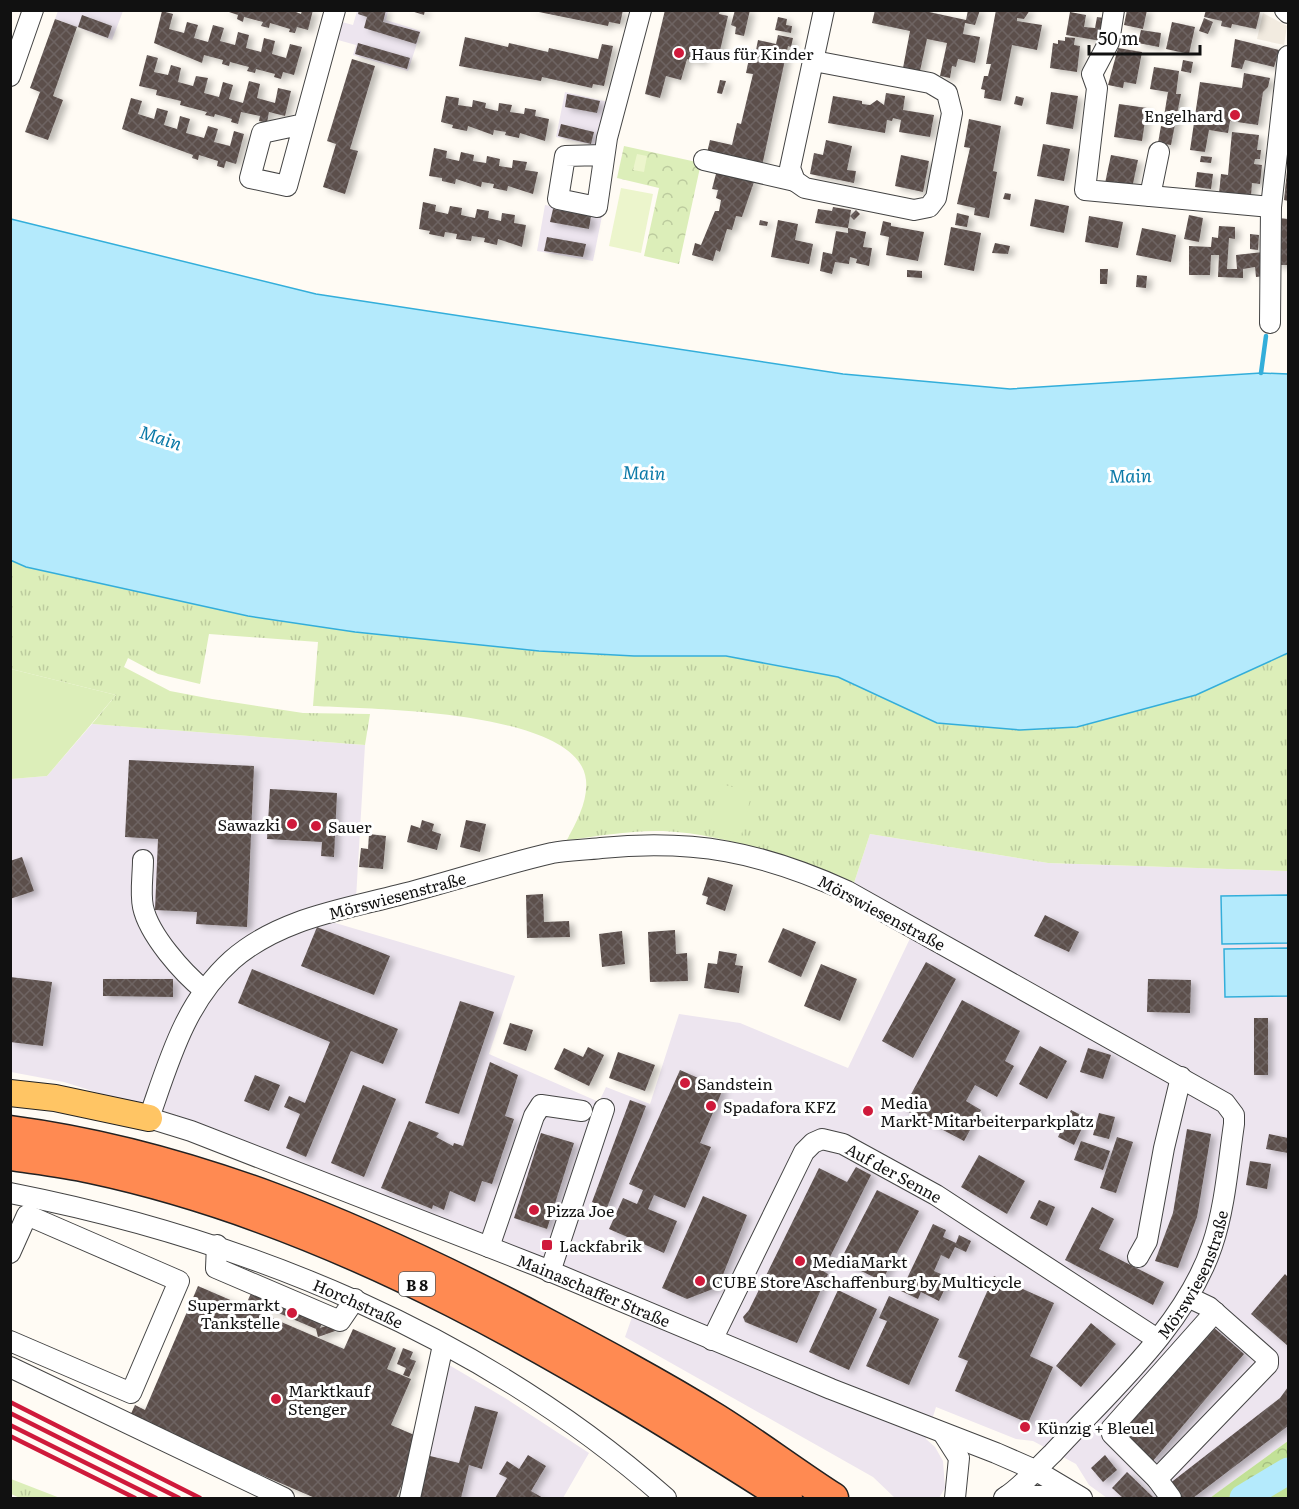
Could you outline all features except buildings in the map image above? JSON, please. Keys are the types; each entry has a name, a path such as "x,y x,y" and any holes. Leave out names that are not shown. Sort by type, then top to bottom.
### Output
{"highway":[{"name":"B 8","path":"10,1131 89,1144 167,1163 241,1186 345,1225 453,1275 579,1341 716,1419 811,1494"},
{"name":"B 8","path":"10,1155 91,1167 160,1186 252,1215 336,1248 441,1295 811,1494"}],"main road":[{"path":"10,1094 55,1098 149,1118"}],"street":[{"path":"10,76 33,10"},
{"path":"304,124 335,10"},
{"path":"604,155 641,10"},
{"path":"795,181 790,168 824,10"},
{"path":"1114,10 1109,42 1092,74 1097,88 1085,190 1271,207"},
{"path":"1270,323 1271,207 1288,56"},
{"path":"704,160 795,181 805,188 914,210 929,207 936,198 952,113 947,93 930,83 813,61"},
{"path":"1150,196 1159,152"},
{"name":"Mörswiesenstraße","path":"149,1118 182,1027 204,990 233,959 261,939 310,918 554,853 639,844 693,845 765,859 808,873 847,891 1181,1077 1230,1107 1234,1124 1219,1220 1212,1247 1188,1297 1157,1339 1035,1470 1006,1497"},
{"path":"143,860 143,905 148,922 187,976 204,990"},
{"path":"1138,1257 1147,1241 1164,1148 1181,1077"},
{"path":"489,1247 530,1126 541,1104 582,1111"},
{"path":"550,1272 604,1109"},
{"name":"Mainaschaffer Straße","path":"149,1118 191,1131 489,1247 1035,1470 1080,1497"},
{"name":"Auf der Senne","path":"712,1340 804,1152 813,1143 822,1139 843,1144 936,1195 1157,1339"},
{"name":"Horchstraße","path":"10,1193 162,1228 217,1245 355,1299 487,1369 576,1425 620,1457 666,1498"},
{"path":"10,1253 27,1215 179,1281 131,1393 10,1341"},
{"path":"217,1245 216,1268 340,1321 355,1299"},
{"path":"1157,1479 1268,1364 1268,1359 1215,1312 1188,1297"},
{"path":"1171,1498 1157,1479 1112,1434 1112,1429 1215,1312"},
{"path":"410,1498 443,1345"},
{"path":"10,1367 284,1498"},
{"path":"943,1433 959,1458 960,1469 955,1498"},
{"path":"1006,1497 1080,1497"}],"shaded area":[{"path":"58,11 123,11 112,40 55,19"},
{"path":"357,11 388,11 386,20 421,31 408,71 353,55 356,45 338,40 342,22 353,25"},
{"path":"1263,13 1287,26 1284,45 1257,39"},
{"path":"565,92 608,102 598,146 556,137"},
{"path":"545,205 602,216 593,261 537,251"},
{"path":"92,724 365,745 356,899 315,917 515,976 489,1054 599,1102 606,1087 650,1104 679,1014 740,1023 848,1068 916,926 853,886 870,834 1048,863 1288,871 1288,1441 1210,1498 1107,1498 1089,1485 1076,1464 1033,1441 1016,1439 936,1407 926,1439 935,1447 943,1461 945,1488 939,1498 895,1498 873,1477 625,1337 638,1300 184,1120 64,1082 11,1072 10,779 47,776"},
{"path":"444,1362 505,1398 589,1453 563,1498 412,1498"}],"green space":[{"path":"624,146 701,163 679,264 644,256 659,188 617,178"},
{"path":"637,154 647,156 644,172 633,170"},
{"path":"621,188 653,194 641,253 609,246"},
{"path":"11,560 26,567 248,616 355,632 539,651 634,656 725,656 838,677 937,723 1020,730 1077,727 1288,653 1288,871 1048,863 870,834 853,886 761,850 713,837 688,833 639,831 567,840 581,811 586,788 586,780 574,757 548,739 511,726 421,712 313,706 318,642 209,634 200,684 158,674 128,658 124,667 170,691 303,713 370,714 365,745 92,724 116,695 11,669"},
{"path":"11,669 116,695 47,776 11,779"},
{"path":"721,784 752,792 741,836 709,827"},
{"path":"1288,1441 1288,1498 1210,1498 1218,1492"},
{"path":"11,1479 60,1498 20,1498 11,1494"}],"water":[{"name":"Main","path":"11,219 316,294 843,374 1010,389 1261,373 1288,374 1288,653 1196,695 1077,727 1020,730 937,723 838,677 726,656 634,656 539,651 355,632 248,616 26,567 10,560"},
{"path":"1288,895 1288,943 1222,944 1221,896"},
{"path":"1288,948 1288,996 1225,997 1224,949"}],"waterway":[{"path":"1261,373 1266,336"},
{"path":"1243,1498 1288,1471"}],"railway":[{"path":"10,1402 200,1498"},
{"path":"10,1413 179,1498"},
{"path":"10,1425 156,1498"},
{"path":"10,1436 135,1498"}],"place":[{"name":"Haus für Kinder","path":"679,53"},
{"name":"Engelhard","path":"1235,115"},
{"name":"Sawazki","path":"292,824"},
{"name":"Sauer","path":"316,826"},
{"name":"Sandstein","path":"685,1083"},
{"name":"Spadafora KFZ","path":"711,1106"},
{"name":"Media Markt-Mitarbeiterparkplatz","path":"868,1111"},
{"name":"Pizza Joe","path":"534,1210"},
{"name":"Lackfabrik","path":"547,1245"},
{"name":"MediaMarkt","path":"800,1261"},
{"name":"CUBE Store Aschaffenburg by Multicycle","path":"700,1281"},
{"name":"Supermarkt Tankstelle","path":"292,1313"},
{"name":"Marktkauf Stenger","path":"276,1399"},
{"name":"Künzig + Bleuel","path":"1025,1427"}]}
